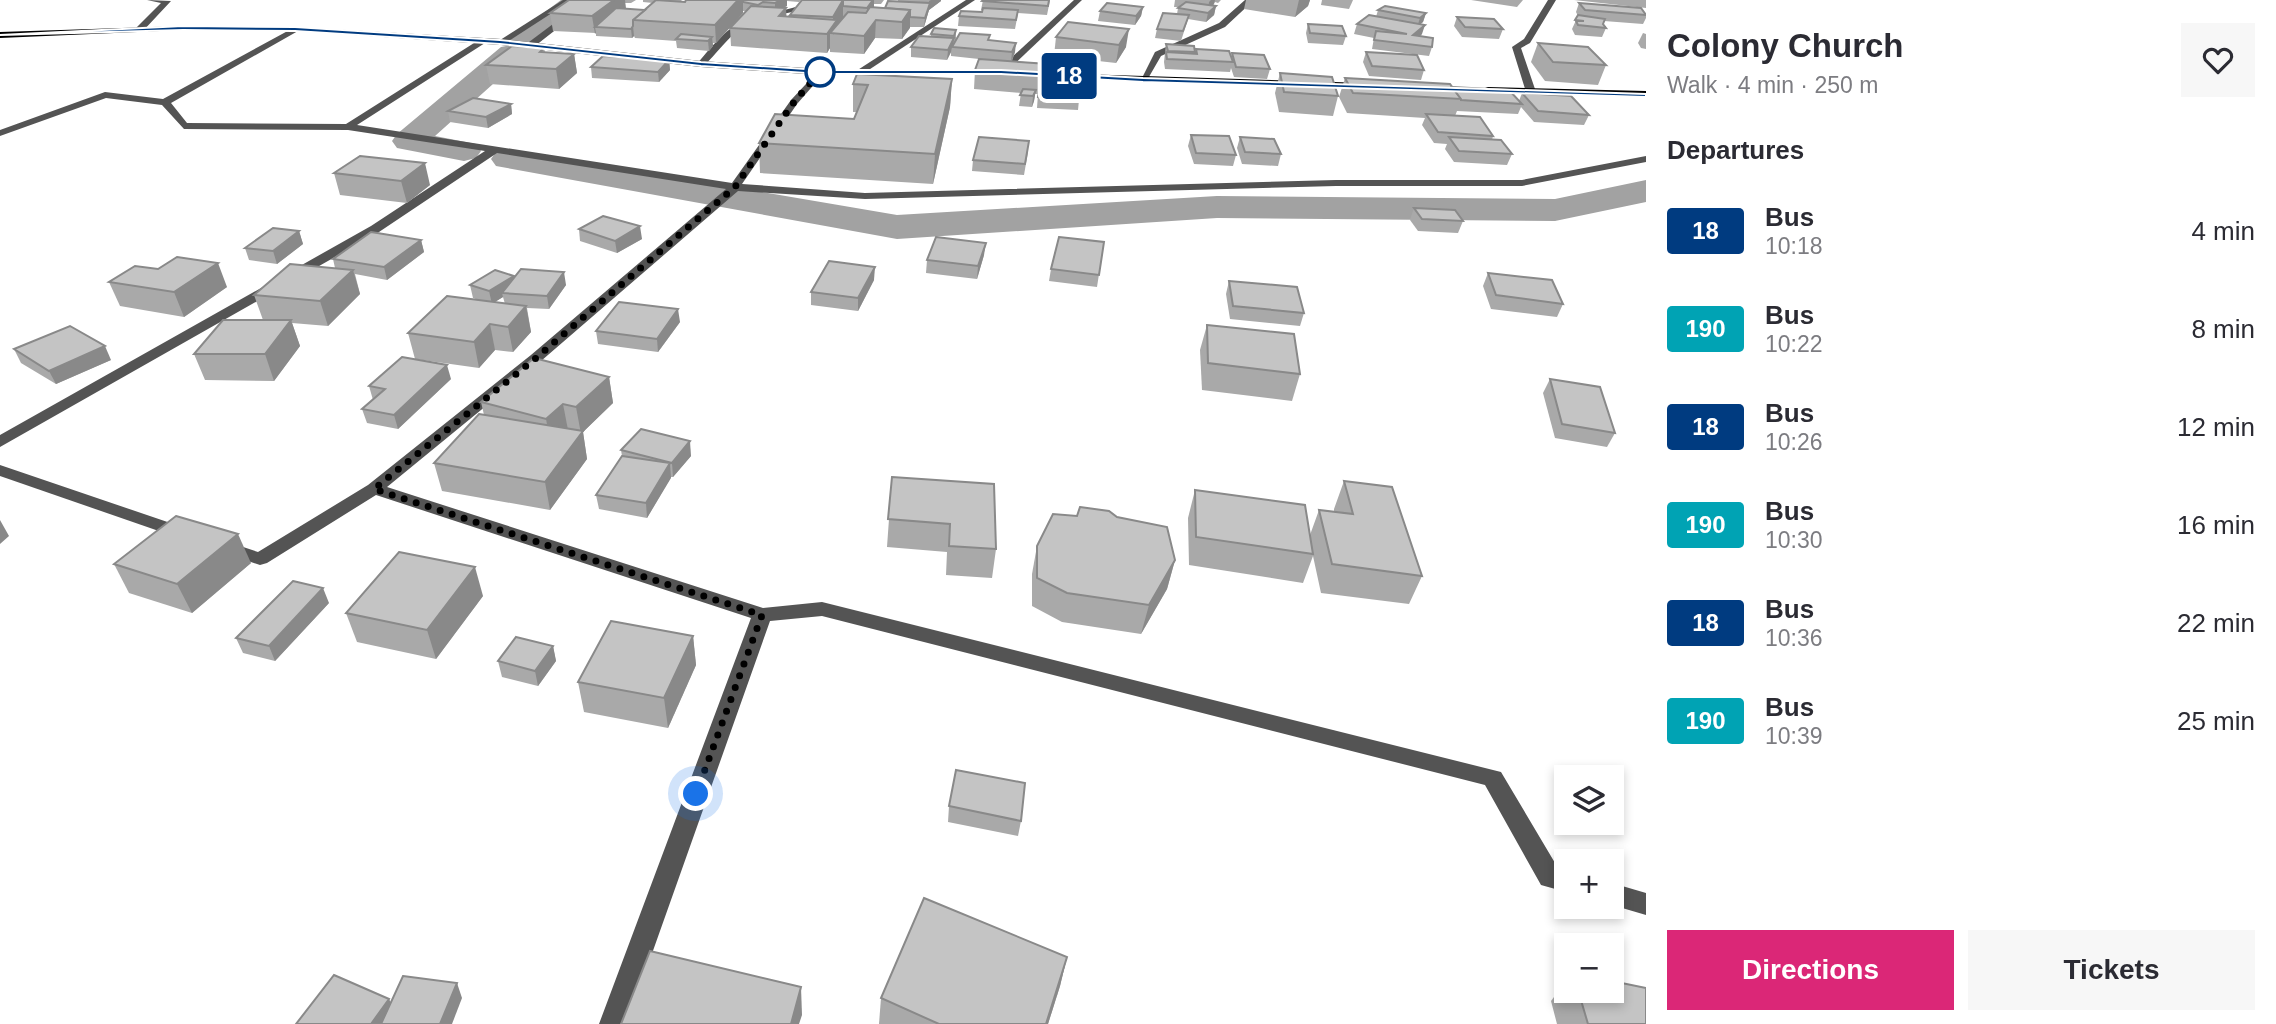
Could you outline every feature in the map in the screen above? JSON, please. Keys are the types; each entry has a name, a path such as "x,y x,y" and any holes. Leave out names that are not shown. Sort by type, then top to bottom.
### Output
{"main road":[{"path":"0,35 139,30 295,29 500,42 701,64 820,72 1014,73"},
{"path":"1040,74 1143,80 1371,86"},
{"path":"1478,90 1646,94"}],"street":[{"path":"151,0 168,1"},
{"path":"500,42 568,0"},
{"path":"528,47 590,0"},
{"path":"701,64 749,19 794,11 806,7 814,0"},
{"path":"858,73 971,0"},
{"path":"1001,72 1078,0"},
{"path":"1143,80 1158,54 1222,24 1250,0"},
{"path":"1531,92 1516,47 1527,41 1552,0"},
{"path":"139,30 168,1"},
{"path":"0,133 104,94 164,102 295,29"},
{"path":"352,128 482,41"},
{"path":"0,470 260,559 374,489 536,358 735,187 794,102 820,72"},
{"path":"164,102 184,126 352,128 735,187 806,194 865,196 1336,183 1522,183 1646,159"},
{"path":"0,442 375,229 496,149"},
{"path":"374,489 762,615 822,609 1493,778 1550,877 1554,878"},
{"path":"613,1024 762,615"},
{"path":"1624,898 1646,904"}],"building":[{"path":"569,0 614,0 592,16 550,13"},
{"path":"656,0 738,0 715,25 633,20"},
{"path":"743,0 781,0 758,5"},
{"path":"802,0 843,0 833,17 790,15"},
{"path":"843,0 873,0 867,8 843,6"},
{"path":"983,0 1049,0 1048,6"},
{"path":"888,1 930,3 925,18 910,17 910,10 885,8"},
{"path":"1186,2 1216,6 1208,13 1178,8"},
{"path":"1107,3 1143,7 1136,16 1100,11"},
{"path":"1579,3 1641,8 1646,15 1585,10"},
{"path":"751,6 786,8 779,16 837,20 827,34 730,28"},
{"path":"1385,6 1426,13 1420,18 1378,10"},
{"path":"870,7 910,10 902,22 876,20 864,36 830,33 848,12 866,13"},
{"path":"616,8 645,10 633,20 631,29 595,27"},
{"path":"983,8 1018,10 1016,20 959,16 961,11 982,12"},
{"path":"1163,13 1189,15 1183,31 1157,29"},
{"path":"1369,15 1425,25 1413,35 1433,38 1432,47 1374,40 1376,31 1407,34 1357,24"},
{"path":"1578,15 1605,19 1603,24 1606,28 1578,25 1576,21 1584,21 1575,20"},
{"path":"1457,17 1494,19 1503,29 1465,27"},
{"path":"1068,22 1129,29 1119,45 1056,37"},
{"path":"1308,24 1342,26 1346,36 1310,33"},
{"path":"934,28 956,30 954,36 931,34"},
{"path":"960,33 990,35 988,40 1016,43 1012,52 952,47"},
{"path":"681,34 712,37 708,41 676,39"},
{"path":"919,36 954,38 948,50 911,47"},
{"path":"1538,43 1588,47 1606,65 1553,62"},
{"path":"1166,44 1194,46 1195,52 1168,51"},
{"path":"512,46 544,48 540,52 574,54 556,69 486,65"},
{"path":"1196,49 1229,51 1233,62 1167,59 1166,52 1197,54"},
{"path":"1366,52 1417,55 1424,70 1372,66"},
{"path":"1232,53 1264,55 1270,69 1236,67"},
{"path":"603,56 669,60 658,72 591,67"},
{"path":"979,59 1076,66 1074,77 975,70"},
{"path":"1280,73 1332,77 1338,96 1284,92"},
{"path":"857,74 952,79 935,154 759,143 775,114 854,119 868,85 853,84"},
{"path":"1345,78 1450,84 1461,99 1353,93"},
{"path":"1452,87 1509,90 1522,104 1461,100"},
{"path":"1023,89 1036,90 1033,96 1020,95"},
{"path":"1039,90 1079,92 1079,100 1038,97"},
{"path":"1522,93 1571,96 1589,115 1538,111"},
{"path":"473,98 511,104 486,117 448,111"},
{"path":"1426,114 1480,117 1493,136 1438,132"},
{"path":"1191,135 1229,136 1236,155 1196,153"},
{"path":"979,137 1029,141 1025,164 973,160"},
{"path":"1240,137 1274,139 1281,154 1245,152"},
{"path":"1449,137 1501,140 1512,154 1459,151"},
{"path":"360,156 425,163 401,181 334,173"},
{"path":"1414,208 1455,210 1463,221 1422,219"},
{"path":"603,216 640,226 615,241 579,229"},
{"path":"273,228 299,231 273,251 245,248"},
{"path":"371,232 421,240 384,267 333,259"},
{"path":"936,237 986,243 978,266 927,260"},
{"path":"1059,237 1104,242 1099,275 1051,269"},
{"path":"177,257 218,263 174,292 109,282 135,266 158,269"},
{"path":"829,261 875,267 858,298 811,292"},
{"path":"290,264 353,270 320,301 254,295"},
{"path":"521,269 564,272 547,296 502,293"},
{"path":"495,270 514,276 489,291 470,285"},
{"path":"1488,273 1552,280 1563,304 1496,295"},
{"path":"1229,281 1297,287 1304,313 1233,306"},
{"path":"447,296 526,306 508,327 490,324 474,342 408,333"},
{"path":"619,302 678,309 657,339 596,331"},
{"path":"223,320 291,320 265,354 194,354"},
{"path":"1207,325 1294,334 1300,374 1208,363"},
{"path":"70,326 105,346 49,371 14,349"},
{"path":"402,357 447,365 394,415 362,409 385,389 369,386"},
{"path":"534,358 609,377 576,407 563,404 546,419 481,402"},
{"path":"1550,379 1600,387 1615,433 1562,424"},
{"path":"479,414 583,431 545,482 434,463"},
{"path":"641,429 690,441 672,463 621,450"},
{"path":"622,456 670,463 646,503 596,495"},
{"path":"892,477 994,484 996,549 949,546 950,524 888,519"},
{"path":"1344,481 1392,487 1422,576 1332,564 1319,510 1353,514"},
{"path":"1195,490 1305,505 1313,554 1196,537"},
{"path":"1080,507 1109,511 1117,517 1167,527 1175,560 1149,605 1067,593 1037,578 1037,546 1053,514 1077,516"},
{"path":"176,516 238,534 177,584 114,564"},
{"path":"399,552 475,567 427,630 346,613"},
{"path":"293,581 323,588 269,646 236,638"},
{"path":"611,621 693,636 664,698 578,682"},
{"path":"516,637 553,646 535,671 498,661"},
{"path":"956,770 1025,783 1021,821 949,806"},
{"path":"924,898 1067,957 1046,1024 939,1024 881,998"},
{"path":"650,951 801,987 791,1024 621,1024"},
{"path":"334,975 389,999 371,1024 296,1024"},
{"path":"403,976 457,983 440,1024 381,1024"},
{"path":"1624,983 1646,988 1646,1024 1588,1024 1582,1003 1624,1003"}],"waterway":[{"path":"523,42 576,0"},
{"path":"464,151 409,141 511,53"},
{"path":"508,159 897,227 1217,207 1555,210 1646,191"}],"bus line":[{"name":"18","path":"0,35 183,28 295,29 500,42 701,64 820,72 1001,72 1143,80 1646,94"}],"route":[{"path":"696,794 762,615 374,489 536,358 735,187 794,102 820,72"}]}
